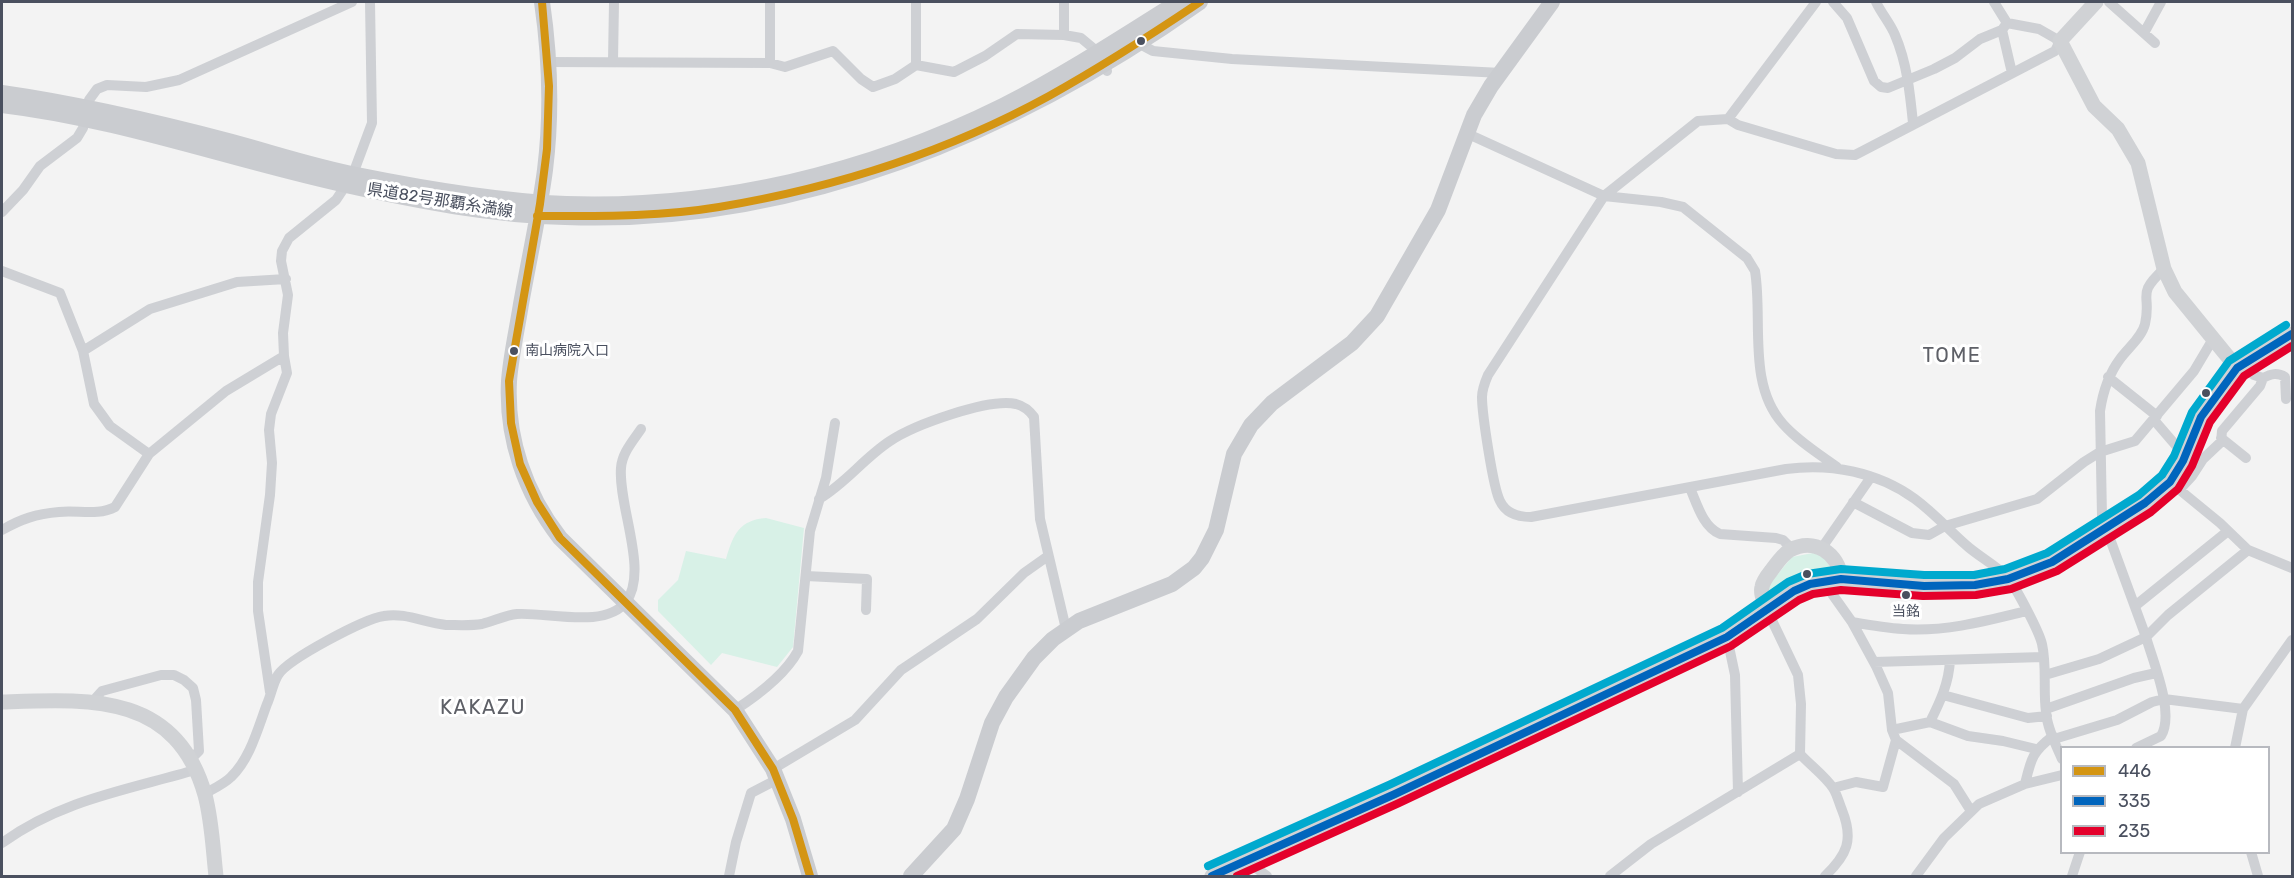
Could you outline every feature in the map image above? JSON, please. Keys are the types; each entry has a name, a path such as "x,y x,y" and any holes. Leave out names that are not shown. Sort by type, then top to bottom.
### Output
{"main road":[{"path":"542,2 549,62 548,140 510,369 509,400 516,452 530,488 552,527 569,548 735,710 776,774 793,819 810,876"},
{"name":"県道82号那覇糸満線","path":"1102,64 1178,2"},
{"name":"県道82号那覇糸満線","path":"2,93 349,180 426,188 538,209 687,199 765,188 820,175 896,152 969,122 1033,91 1102,64 1200,2"},
{"path":"910,876 954,829 967,799 992,723 1010,690 1034,658 1066,629 1094,614 1172,584 1194,568 1202,558 1216,530 1230,469 1242,439 1260,414 1272,403 1352,343 1377,316 1438,210 1466,134 1483,98 1552,2"},
{"path":"2096,2 2060,41 2094,106 2118,129 2138,163 2164,269 2175,292 2239,367"},
{"name":"県道82号那覇糸満線","path":"2,105 86,114"},
{"path":"1212,876 1407,788 1727,637 1794,591 1825,580 1841,579 1942,587 1975,585 2008,579 2052,562 2174,486 2201,417 2239,367 2292,334"},
{"path":"1767,610 1762,585 1783,555 1792,549 1806,547 1821,549 1835,557 1841,579"},
{"path":"2,702 93,701 112,704 152,720 166,730 193,765 204,794 216,876"}],"street":[{"path":"2,212 23,190 40,166 77,138 93,92 101,86 146,87 179,80 352,2"},
{"path":"271,695 258,610 258,582 270,495 272,463 269,430 271,414 287,373 283,333 288,295 281,261 284,244 336,200 360,160 372,123 370,2"},
{"path":"613,61 614,2"},
{"path":"770,2 770,63"},
{"path":"916,2 916,65"},
{"path":"1064,2 1064,35"},
{"path":"1728,119 1816,2"},
{"path":"1833,2 1847,18 1874,81 1881,87 1888,88 1934,69 1955,58 1980,39 2004,27 2039,29 2060,41 2055,51 1855,155 1836,154 1738,125 1728,119 1698,121 1604,196 1488,375 1484,385 1482,394 1484,416 1500,502 1509,513 1531,517 1786,469 1822,466 1837,468 1887,483 1915,499 2008,579 2042,643 2046,713 2060,756"},
{"path":"1876,2 1894,33 1908,79 1913,123"},
{"path":"1994,2 2004,27 2012,73"},
{"path":"2109,2 2156,44"},
{"path":"2144,33 2161,2"},
{"path":"549,62 770,63 785,67 833,51 861,79 873,87 895,79 916,65 954,72 986,56 1017,34 1064,35 1081,38 1102,64"},
{"path":"1138,43 1153,51 1232,59 1501,73"},
{"path":"1466,134 1604,196 1661,202 1683,207 1752,264 1756,279 1761,372 1769,406 1789,430 1837,468"},
{"path":"2138,746 2162,736 2166,724 2164,699 2146,637 2108,528 2102,517 2100,411 2102,394 2108,377 2145,324 2146,290 2164,269"},
{"path":"2,271 60,293 83,351 94,404 110,426 148,454"},
{"path":"83,351 150,309 237,282 286,279"},
{"path":"1853,502 1912,532 1929,535 1945,526 2037,499 2100,452 2135,441 2194,371 2213,339"},
{"path":"2,530 22,518 60,512 108,511 115,507 148,454 226,391 284,356"},
{"path":"2239,367 2263,378"},
{"path":"2286,399 2285,378 2280,374 2271,374 2263,378 2260,386 2222,431 2221,442 2203,459 2192,476 2174,486 2248,550 2292,568"},
{"path":"2108,377 2156,418 2185,456"},
{"path":"819,499 837,489 866,459 903,433 995,402 1018,404 1028,409 1034,417 1038,502 1048,556 1066,629"},
{"path":"735,710 770,684 793,660 800,642 810,531 830,462 835,423"},
{"path":"204,794 229,779 237,771 256,734 276,677 284,666 345,632 382,616 400,615 444,624 479,624 516,614 589,617 607,615 626,603 633,589 634,568 621,488 621,467 627,449 641,429"},
{"path":"2221,438 2246,458"},
{"path":"1821,549 1871,477"},
{"path":"1690,488 1706,524 1714,531 1720,534 1776,538 1783,540 1792,549"},
{"path":"2135,606 2228,531"},
{"path":"2045,675 2099,659 2146,637 2168,615 2248,550"},
{"path":"729,876 736,842 752,793 855,720 901,670 978,619 1024,573 1048,556"},
{"path":"806,576 867,579 866,610"},
{"path":"1825,580 1852,622 1888,693 1894,735 1883,787 1856,782 1833,788"},
{"path":"1767,610 1798,675 1801,704 1800,754 1833,788 1846,821 1848,834 1846,853 1825,876"},
{"path":"1852,622 1902,629 1933,629 1967,626 2027,612"},
{"path":"1727,637 1736,675 1738,792"},
{"path":"2235,746 2243,709 2292,639"},
{"path":"1874,662 2043,657"},
{"path":"1930,722 1943,695 1950,660"},
{"path":"1943,695 2028,718 2134,678 2156,673"},
{"path":"2,843 17,832 62,809 99,795 123,791 193,765 199,751 196,700 193,688 184,680 174,675 161,675 102,691 93,701"},
{"path":"2025,784 2036,749 2054,737 2117,720 2152,702 2164,699 2243,709"},
{"path":"1894,735 1930,722 1968,736 2036,749"},
{"path":"1894,735 1954,784 1971,811"},
{"path":"1610,876 1651,844 1800,754"},
{"path":"1917,876 1944,838 1971,811 1986,800 2025,784 2060,775"},
{"path":"2072,876 2079,854"},
{"path":"2252,854 2259,876"},
{"path":"1250,858 1256,868 1267,876"}],"green space":[{"path":"766,518 804,528 793,647 777,667 722,653 711,665 658,611 658,600 678,580 686,551 726,559 738,530 749,522"},
{"path":"1813,553 1823,556 1833,571 1814,571 1799,575 1785,583 1771,596 1768,594 1767,587 1792,557"}],"transit line":[{"name":"446","path":"542,2 549,86 547,149 540,204 509,381 511,423 520,464 537,502 560,538 735,710 773,769 793,819 810,876"},
{"name":"446","path":"537,216 674,213 719,207 804,190 888,165 970,134 1049,96 1088,74 1200,2"},
{"path":"1208,866 1391,784 1722,628 1788,582 1807,574 1841,569 1924,575 1974,575 2005,569 2047,553 2139,495 2162,475 2174,456 2192,412 2229,361 2286,325"},
{"name":"335","path":"1212,876 1395,794 1727,637 1794,591 1810,584 1841,579 1924,586 1975,585 2008,579 2052,562 2145,503 2170,482 2183,461 2201,417 2237,368 2292,334"},
{"name":"235","path":"1237,876 1399,803 1731,646 1799,600 1813,594 1841,590 1923,596 1976,595 2011,589 2057,571 2151,512 2178,489 2192,466 2210,422 2244,376 2292,346"}],"place":[{"name":"南山病院入口","path":"514,351"},
{"name":"当銘","path":"1906,595"}],"district":[{"name":"TOME","path":"1952,356"},
{"name":"KAKAZU","path":"483,708"}]}
